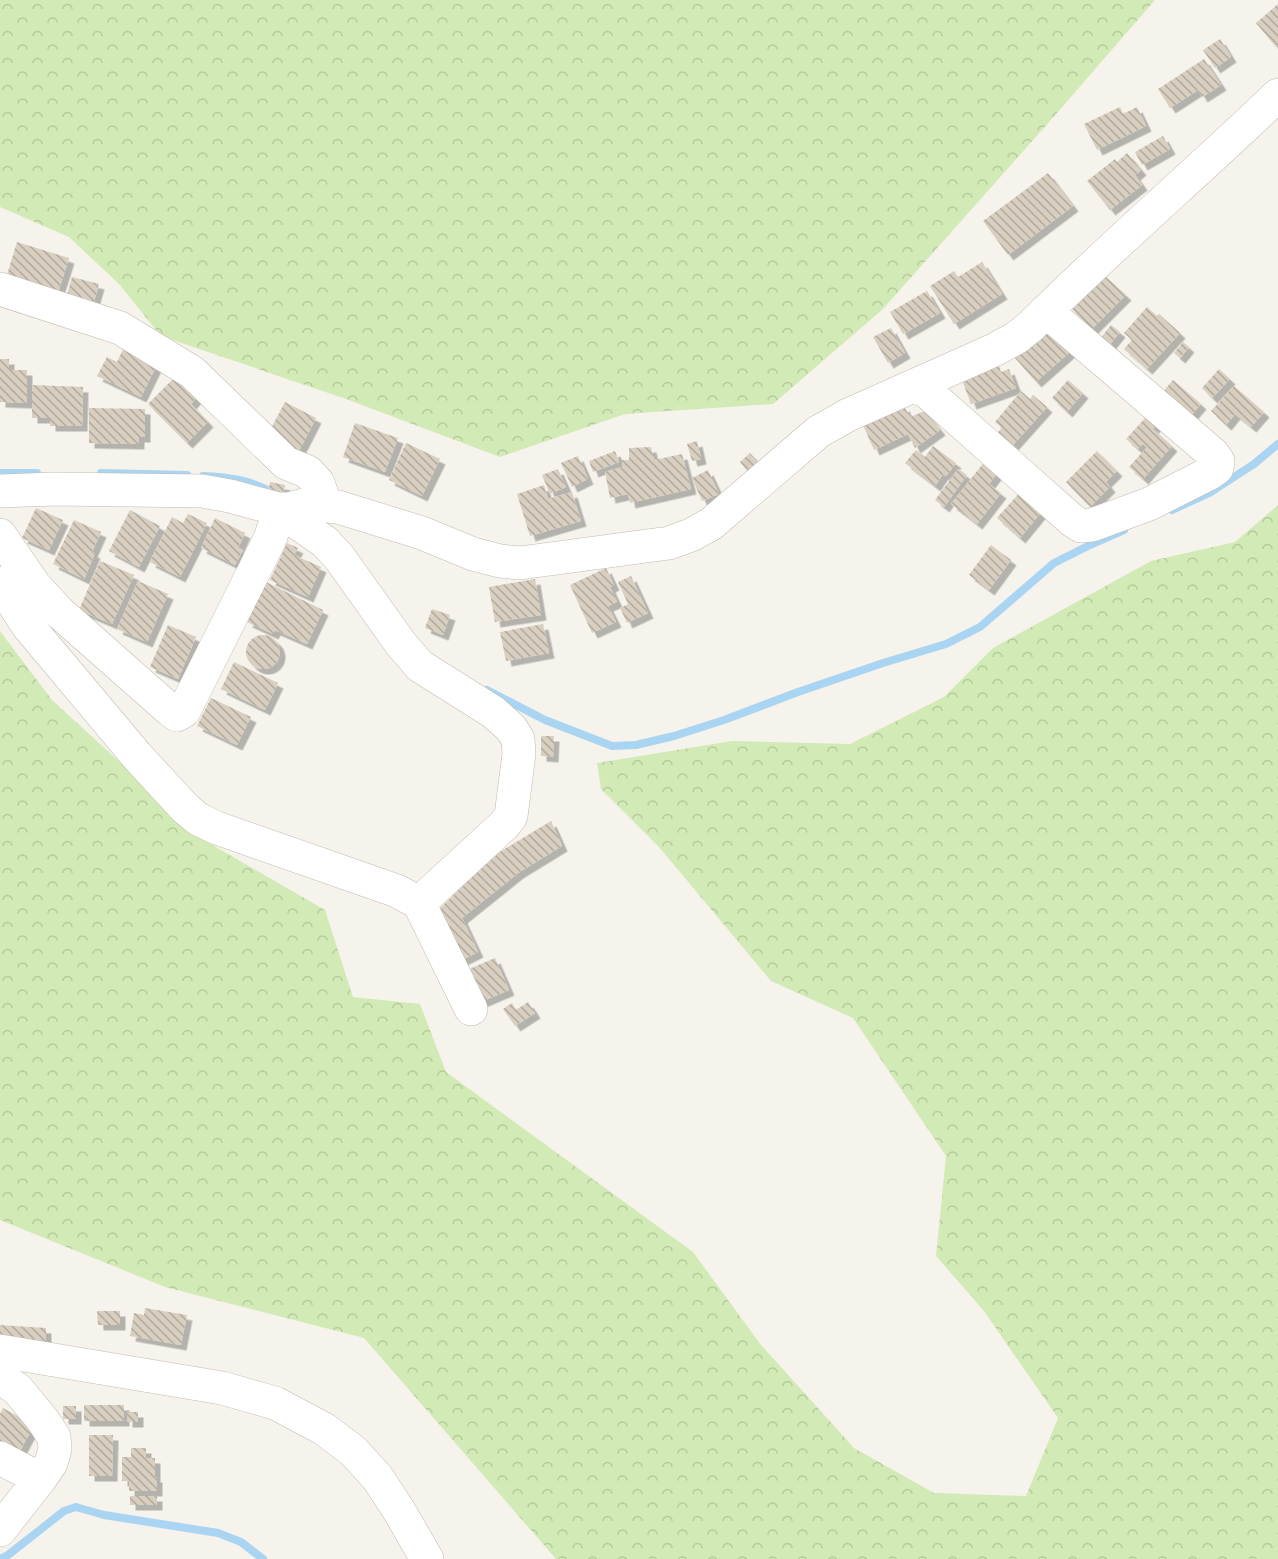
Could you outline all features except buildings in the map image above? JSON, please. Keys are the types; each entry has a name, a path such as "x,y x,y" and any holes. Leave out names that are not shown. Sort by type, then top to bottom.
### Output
{"street":[{"path":"0,491 54,489 202,491 283,509 308,504 338,507 411,530 473,554 520,563 669,543 711,525 818,432 848,415 1016,338 1278,95"},
{"path":"0,289 120,328 192,372 286,463 308,472 318,483 326,506"},
{"path":"918,384 1081,526 1092,525 1149,504 1217,468 1218,461 1213,453 1046,311"},
{"path":"0,535 35,586 58,611 177,715 184,711 283,509"},
{"path":"283,509 325,542 339,557 401,644 420,666 493,712 511,728 518,739 519,754 511,816 419,903"},
{"path":"0,583 28,626 116,732 185,808 198,819 216,828 398,891 419,903 471,1009"},
{"path":"0,1351 222,1388 274,1403 324,1429 352,1451 377,1477 427,1559"},
{"path":"0,1377 18,1390 42,1419 54,1437 55,1449 51,1463 0,1530"},
{"path":"0,1458 40,1479"}],"green space":[{"path":"0,0 1155,0 883,309 773,404 625,414 500,457 346,399 161,336 119,284 69,237 0,207"},
{"path":"1278,505 1278,1559 556,1559 364,1338 165,1287 0,1220 0,631 52,700 148,788 190,832 325,910 353,997 420,1004 446,1072 693,1252 761,1345 854,1448 934,1493 1026,1496 1058,1418 984,1311 936,1256 946,1156 853,1018 771,981 659,847 601,789 597,763 732,741 850,744 944,697 993,648 1151,561 1235,542"}],"waterway":[{"path":"1172,510 1211,492 1254,464 1278,444"},
{"path":"0,473 37,473"},
{"path":"101,473 187,475"},
{"path":"203,476 239,480 273,493"},
{"path":"487,690 545,720 612,746 636,745 674,736 883,663 946,644 980,627 1054,563 1124,530"},
{"path":"0,1559 64,1511 76,1507 104,1515 218,1533 241,1542 263,1559"}]}
